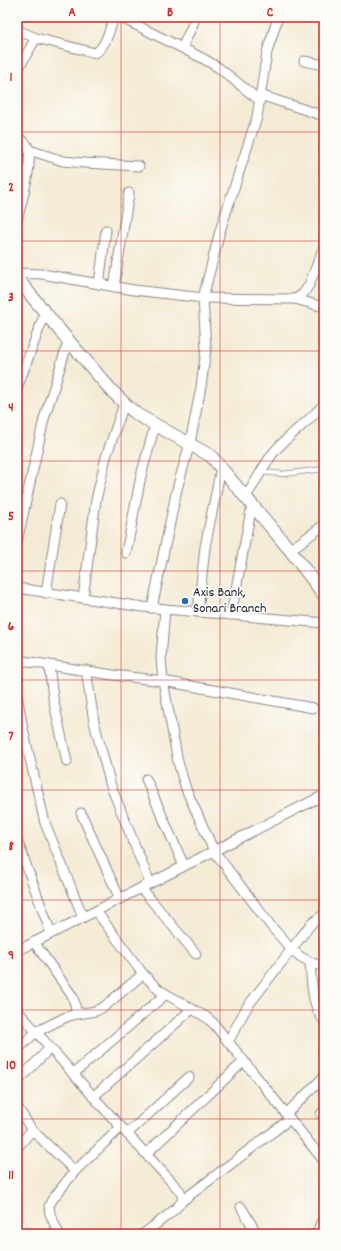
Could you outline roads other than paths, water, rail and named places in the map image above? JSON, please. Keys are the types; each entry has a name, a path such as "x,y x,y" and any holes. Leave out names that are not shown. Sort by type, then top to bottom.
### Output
{"main road":[{"path":"17,278 68,342 124,404 138,415 211,456 290,550 324,595"}],"street":[{"path":"17,30 36,38 95,53 99,51 104,43 114,17"},
{"path":"120,17 219,68 260,98 324,116"},
{"path":"182,48 196,17"},
{"path":"152,608 177,489 190,444 201,387 206,349 203,298 220,232 257,117 267,52 278,17"},
{"path":"17,72 36,38"},
{"path":"304,61 324,66"},
{"path":"17,137 27,145 30,157 17,220"},
{"path":"29,150 63,161 139,166"},
{"path":"114,287 129,193"},
{"path":"99,284 106,230"},
{"path":"295,299 303,294 309,285 324,247"},
{"path":"17,273 42,274 114,287 203,298 295,299 324,307"},
{"path":"17,388 45,313"},
{"path":"17,542 44,419 68,342"},
{"path":"83,598 96,500 106,457 124,404"},
{"path":"231,615 249,501 261,472 274,452 316,414 324,404"},
{"path":"126,553 141,476 155,425"},
{"path":"198,612 205,547 221,468"},
{"path":"46,593 60,504"},
{"path":"290,550 324,525"},
{"path":"17,588 152,608 324,623"},
{"path":"165,609 161,658 163,681 178,762 186,789 214,851 271,926 291,949 301,957 324,967"},
{"path":"17,660 163,681 313,708"},
{"path":"49,665 53,698 67,762"},
{"path":"86,670 94,722 111,786 150,884"},
{"path":"17,695 23,729 45,823 83,917"},
{"path":"146,779 184,866"},
{"path":"17,951 214,851 323,798"},
{"path":"81,813 120,898"},
{"path":"17,840 51,934"},
{"path":"141,888 196,954"},
{"path":"96,911 143,974 159,990 206,1017 214,1024 323,1157"},
{"path":"228,1042 247,1006 311,924 324,914"},
{"path":"34,942 73,997 76,1014"},
{"path":"310,962 314,1001 318,1014 324,1021"},
{"path":"17,1050 36,1032 66,1017 96,1011 105,1006 143,974"},
{"path":"73,1074 166,994"},
{"path":"93,1097 192,1009"},
{"path":"17,1010 93,1097 179,1190 182,1195 182,1201"},
{"path":"17,1082 50,1048"},
{"path":"146,1154 244,1061"},
{"path":"127,1134 189,1077"},
{"path":"143,1234 288,1116 324,1077"},
{"path":"17,1107 32,1130 75,1171"},
{"path":"59,1234 50,1214 49,1206 75,1171 121,1127"},
{"path":"17,1148 32,1130"},
{"path":"241,1207 257,1234"},
{"path":"318,1234 324,1217"}],"lane":[{"path":"261,472 283,474 324,469"}],"place":[{"name":"Axis Bank, Sonari Branch","path":"185,601"}]}
